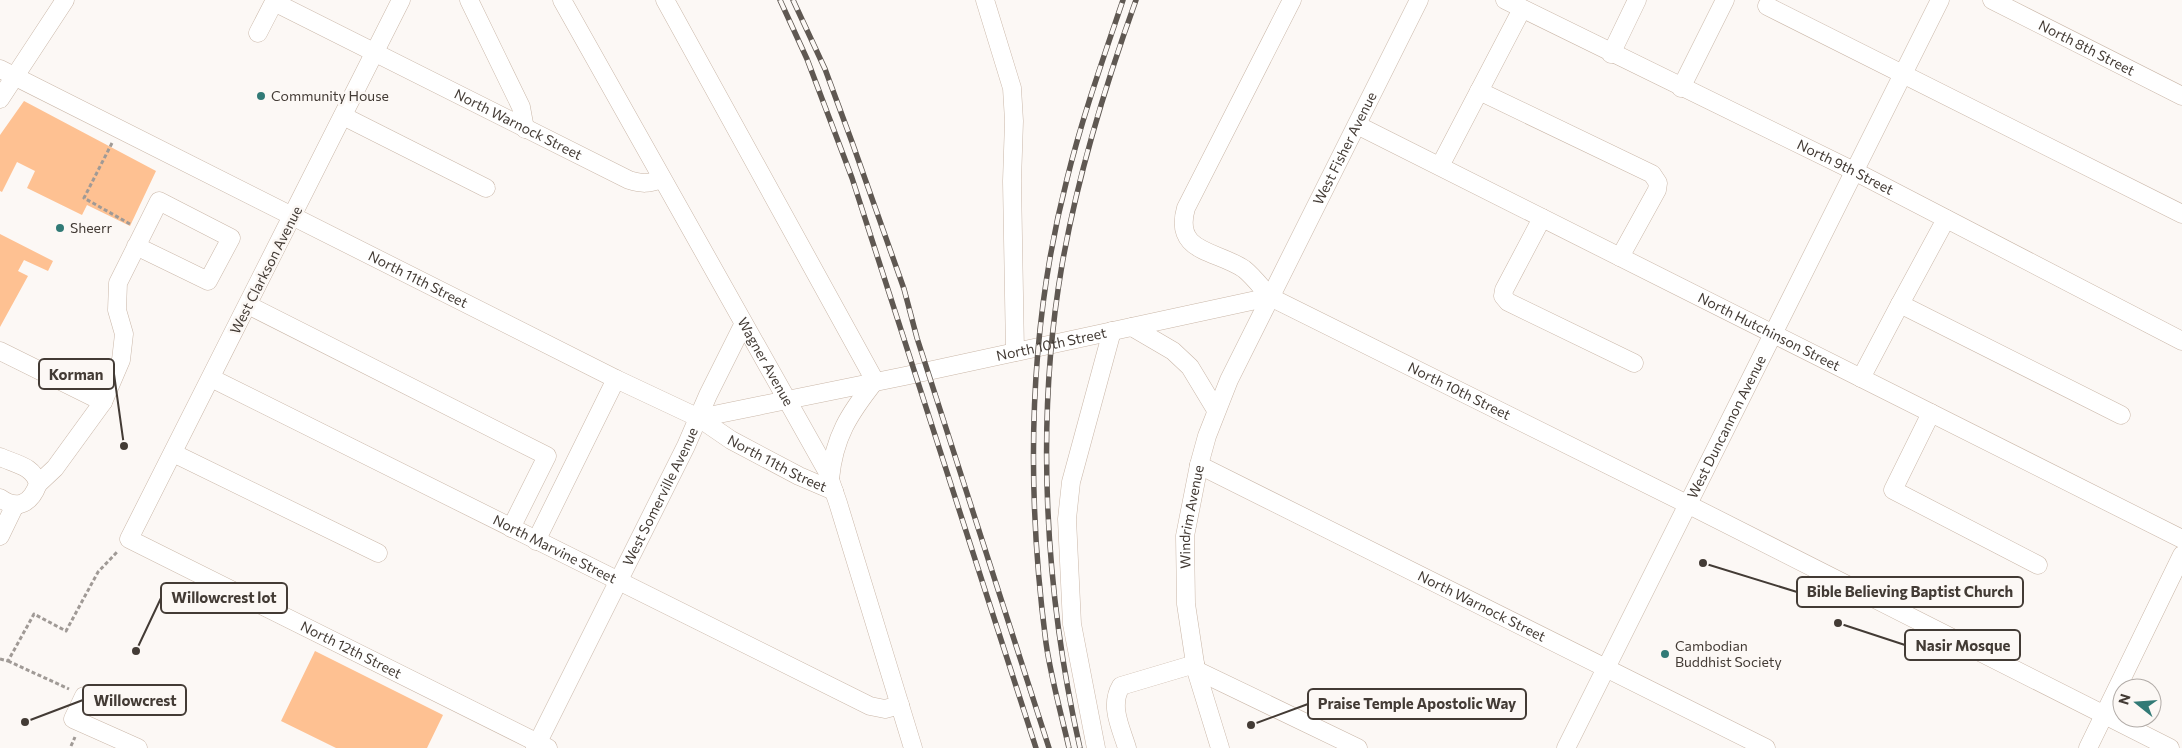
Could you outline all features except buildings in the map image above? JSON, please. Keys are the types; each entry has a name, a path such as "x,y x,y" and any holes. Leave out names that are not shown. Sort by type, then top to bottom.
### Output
{"street":[{"path":"0,100 7,73 65,0"},
{"name":"West Clarkson Avenue","path":"129,539 401,0"},
{"path":"470,0 521,107 525,129"},
{"name":"Wagner Avenue","path":"562,0 743,325 788,401 832,485 913,748"},
{"path":"665,0 876,381 842,428 834,452 832,485"},
{"path":"984,0 1012,88 1014,121 1012,181 1015,352"},
{"path":"1270,297 1244,269 1191,243 1185,235 1182,221 1186,208 1292,0"},
{"name":"West Fisher Avenue","path":"1270,297 1419,0"},
{"name":"North 9th Street","path":"1505,0 1528,7 1611,54 1856,172 2181,339"},
{"path":"1611,54 1638,0"},
{"path":"1681,88 1726,0"},
{"name":"West Duncannon Avenue","path":"1566,748 1856,172 1940,0"},
{"name":"North 8th Street","path":"1992,0 2182,96"},
{"name":"North Warnock Street","path":"258,33 274,2 525,129 635,182 650,183 662,179"},
{"path":"1767,6 2182,214"},
{"path":"1440,166 1479,91 1528,7"},
{"name":"North 11th Street","path":"7,73 293,215 616,379 699,418 731,440 799,476 832,485"},
{"path":"1479,91 1652,174 1658,183 1657,190 1620,257"},
{"path":"343,116 486,188"},
{"name":"North Hutchinson Street","path":"1357,125 2182,539"},
{"path":"0,536 8,501 25,503 34,495 38,484 55,468 103,402 121,360 124,334 117,310 118,283 158,201 231,238 208,281 140,239"},
{"path":"1542,218 1504,290 1504,296 1508,302 1634,363"},
{"path":"1861,378 1946,219"},
{"name":"North 10th Street","path":"699,418 788,401 1270,297 1689,505 2170,748"},
{"name":"Windrim Avenue","path":"1220,748 1196,667 1186,604 1185,536 1199,465 1216,410 1270,297"},
{"path":"1900,304 2121,415"},
{"path":"248,305 547,456 511,528"},
{"name":"West Somerville Avenue","path":"540,746 743,325"},
{"path":"1132,327 1173,351 1190,368 1216,410"},
{"path":"1096,748 1072,624 1067,519 1071,482 1112,331"},
{"path":"0,352 103,402"},
{"name":"North Marvine Street","path":"211,378 870,706 885,709 900,705"},
{"path":"536,541 616,379"},
{"path":"1931,413 1893,490 2038,565"},
{"path":"173,453 378,553"},
{"path":"0,457 27,469 37,478 38,484"},
{"name":"North Warnock Street","path":"1199,465 1766,748"},
{"name":"North 12th Street","path":"129,539 540,746"},
{"path":"2088,748 2182,555"},
{"path":"1127,748 1116,712 1115,700 1121,686 1196,667 1358,748"},
{"path":"84,696 73,719 138,748"}],"path":[{"path":"119,129 84,198 140,239"},
{"path":"8,661 34,614 66,632 98,572 129,539"},
{"path":"0,659 84,696"}],"shaded area":[{"path":"24,101 156,171 130,226 87,205 82,215 27,188 35,171 17,162 2,192 0,191 0,135"},
{"path":"0,234 53,261 48,271 24,260 18,271 28,276 0,327"},
{"path":"315,651 443,715 427,748 336,748 281,721"}],"railway":[{"path":"780,0 807,59 852,178 1036,748"},
{"path":"793,0 825,69 904,289 917,338 1049,748"},
{"path":"1069,748 1048,656 1035,527 1034,410 1038,352 1044,294 1054,236 1067,179 1100,66 1123,0"},
{"path":"1080,748 1068,689 1052,569 1048,507 1048,385 1062,265 1076,197 1103,98 1136,0"}],"place":[{"name":"Community House","path":"261,96"},
{"name":"Sheerr","path":"60,228"},
{"name":"Korman","path":"124,446"},
{"name":"Bible Believing Baptist Church","path":"1703,563"},
{"name":"Nasir Mosque","path":"1838,623"},
{"name":"Willowcrest lot","path":"136,651"},
{"name":"Cambodian Buddhist Society","path":"1665,654"},
{"name":"Willowcrest","path":"25,722"},
{"name":"Praise Temple Apostolic Way","path":"1251,725"}]}
